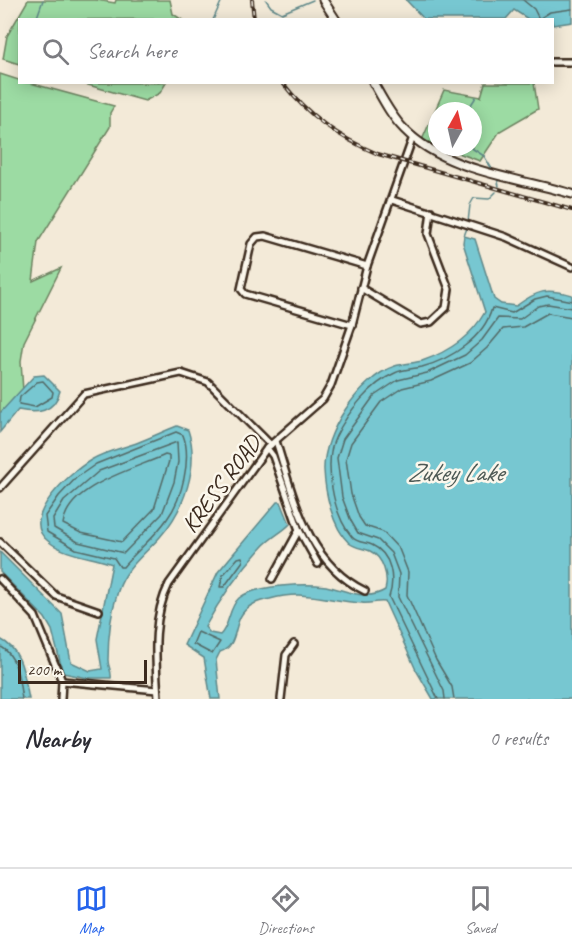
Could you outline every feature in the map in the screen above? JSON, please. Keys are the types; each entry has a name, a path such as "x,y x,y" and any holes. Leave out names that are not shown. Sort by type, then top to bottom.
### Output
{"main road":[{"path":"323,0 335,18"},
{"path":"374,84 398,122 413,137 434,152 460,162 572,194"}],"street":[{"path":"554,62 572,62"},
{"name":"KRESS ROAD","path":"158,699 155,634 161,600 169,584 271,445 323,399 332,385 352,325 367,266 413,137"},
{"path":"392,200 514,240 572,267"},
{"path":"361,288 421,324 431,322 446,308 449,289 428,234 431,211"},
{"path":"352,325 245,294 241,289 251,244 257,237 265,236 367,266"},
{"path":"0,488 84,394 93,390 181,373 208,382 271,445 303,525 334,572 365,591"},
{"path":"271,445 299,530 318,564"},
{"path":"272,579 299,530"},
{"path":"0,542 56,596 99,611"},
{"path":"0,579 35,616 62,681 61,699"},
{"path":"281,699 286,655 294,644"},
{"path":"62,681 158,690"}],"green space":[{"path":"28,0 96,0 115,3 116,0 170,0 173,14 179,18 18,18 18,64 3,59 7,36"},
{"path":"0,74 18,80 18,84 34,84 114,106 110,113 110,127 38,242 33,281 61,268 24,342 21,361 23,391 0,419"},
{"path":"85,84 165,84 160,93 145,101"},
{"path":"485,84 534,84 538,109 500,131 480,161 466,156 482,156 482,102 439,102 444,90 481,97"},
{"path":"428,126 428,142 422,140"}],"water":[{"path":"406,0 572,0 572,22 554,25 554,18 526,18 514,10 507,18 423,18"},
{"name":"Zukey Lake","path":"464,236 475,239 494,299 501,304 516,306 530,297 549,291 572,295 572,699 433,699 416,670 385,602 362,603 294,595 258,602 242,614 230,645 220,652 216,660 220,699 211,699 204,658 184,645 218,572 277,502 281,502 290,524 262,547 231,586 205,627 210,633 220,635 226,627 235,602 257,590 306,585 326,586 356,594 371,595 385,590 382,563 375,554 349,543 338,528 330,509 326,488 325,456 337,424 356,395 369,382 395,366 422,361 450,348 473,329 485,312 463,243"},
{"path":"44,375 60,391 54,404 38,412 18,410 0,432 0,413 34,376"},
{"path":"177,426 188,430 191,444 191,473 188,487 169,526 131,568 121,583 112,616 109,643 108,662 111,678 88,678 63,673 52,630 45,618 0,572 0,552 62,614 71,662 90,671 102,669 97,639 112,564 71,553 55,546 40,531 39,520 51,496 82,466 102,454"},
{"path":"0,639 14,650 18,657 29,699 0,699"}],"waterway":[{"path":"37,18 43,0"},
{"path":"214,18 222,0"},
{"path":"266,0 271,7 282,13 313,0"},
{"path":"473,102 476,97"},
{"path":"482,155 492,169"},
{"path":"497,178 499,186"},
{"path":"468,222 470,205 474,198 489,199 496,192"},
{"path":"464,236 467,228"}],"railway":[{"path":"252,0 254,18"},
{"path":"284,84 303,106 325,125 378,154 572,210"}]}
